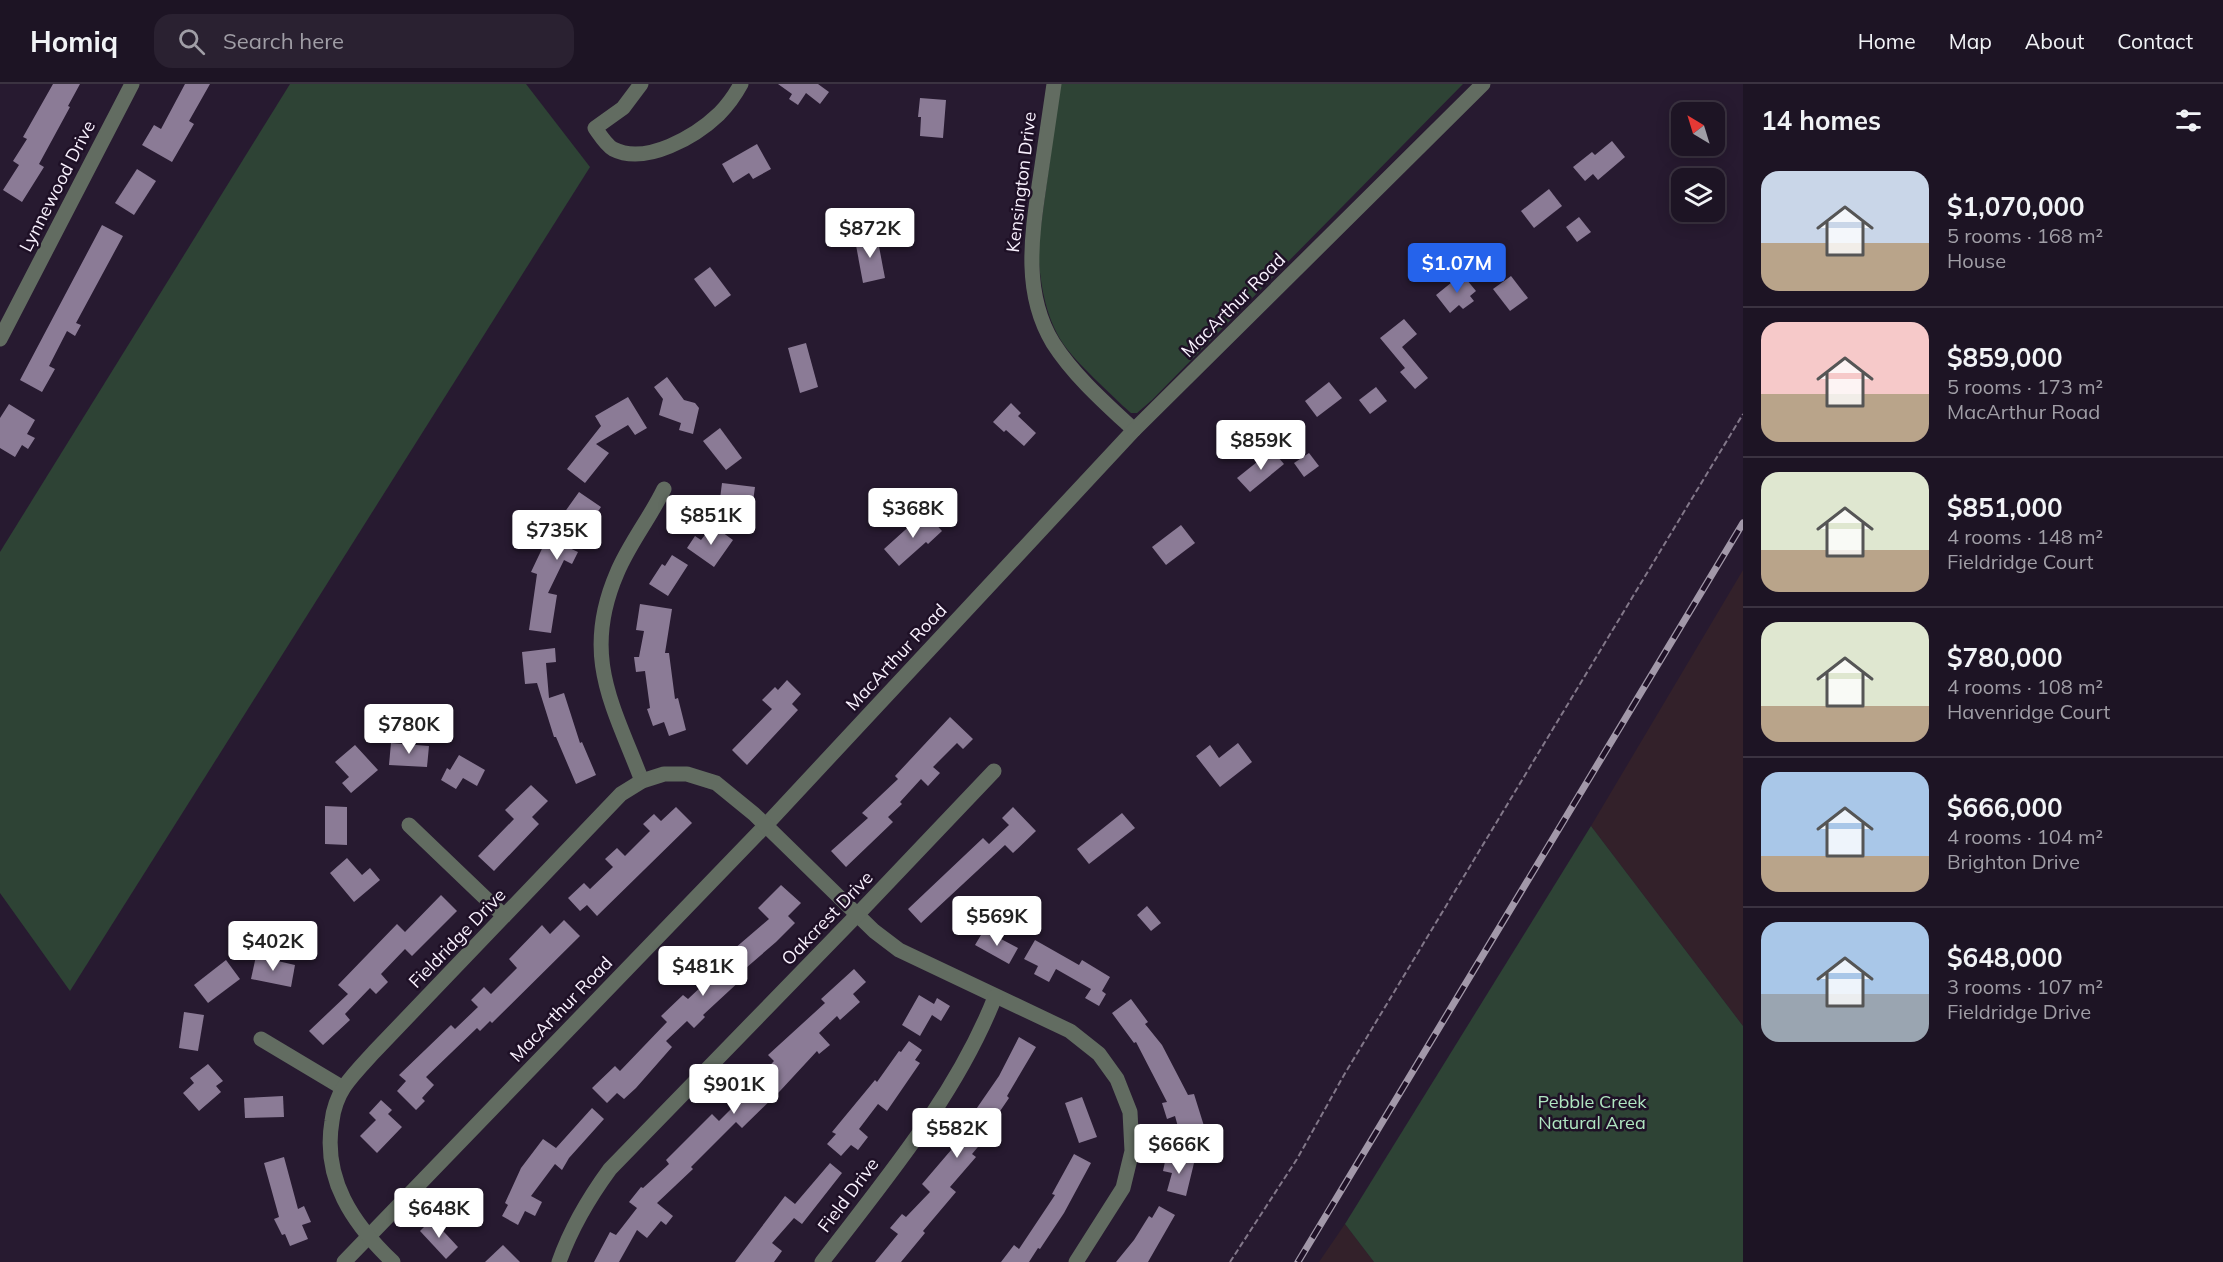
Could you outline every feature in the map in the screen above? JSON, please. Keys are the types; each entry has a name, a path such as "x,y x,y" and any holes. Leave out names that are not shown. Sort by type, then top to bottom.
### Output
{"street":[{"name":"Lynnewood Drive","path":"0,339 132,84"},
{"path":"641,84 623,108 595,128 610,148 620,152 634,154 655,152 684,140 718,115 733,99 741,84"},
{"name":"Kensington Drive","path":"1054,84 1031,251 1033,283 1040,315 1062,355 1134,430"},
{"name":"MacArthur Road","path":"344,1262 765,826 1134,430 1483,84"},
{"path":"642,781 611,707 604,682 602,622 610,589 618,571 664,489"},
{"name":"Oakcrest Drive","path":"559,1262 582,1209 610,1169 994,771"},
{"name":"Fieldridge Drive","path":"393,1262 368,1238 341,1193 330,1164 330,1134 333,1116 343,1088 374,1052 621,794 642,781 675,774 707,779 726,789 874,931 899,950 1070,1031 1099,1054 1117,1079 1130,1112 1132,1151 1123,1188 1076,1262"},
{"path":"409,825 504,916"},
{"name":"Field Drive","path":"822,1262 946,1094 986,1020 995,997"},
{"path":"261,1039 343,1088"}],"path":[{"path":"1230,1262 1297,1159 1344,1075 1743,414"}],"shaded area":[{"path":"1743,570 1743,1026 1591,826"},
{"path":"1345,1224 1374,1262 1319,1262"}],"green space":[{"path":"290,84 526,84 590,167 70,991 0,893 0,552"},
{"path":"1060,84 1463,84 1152,400 1137,413 1131,413 1067,349 1053,326 1045,301 1038,248"},
{"name":"Pebble Creek Natural Area","path":"1591,826 1743,1026 1743,1262 1374,1262 1345,1224"}],"building":[{"path":"53,84 80,84 39,164 44,167 22,202 3,190 19,165 13,161 27,139 23,137"},
{"path":"185,84 210,84 189,121 194,124 172,162 142,145 154,125 161,129"},
{"path":"778,84 818,84 829,92 820,104 806,93 798,105 789,99 792,94"},
{"path":"920,98 946,100 943,138 920,136 921,117 918,117"},
{"path":"1612,141 1625,157 1598,180 1593,174 1585,181 1573,167 1592,152 1595,155"},
{"path":"757,144 771,169 753,179 749,173 733,183 722,164"},
{"path":"137,169 156,181 134,215 115,203"},
{"path":"1549,189 1562,206 1534,228 1521,211"},
{"path":"1579,217 1591,232 1577,242 1566,227"},
{"path":"102,225 123,236 76,323 81,325 75,336 67,331 49,366 55,369 42,392 20,380"},
{"path":"877,236 885,278 863,283 855,240"},
{"path":"710,267 731,295 715,307 694,279"},
{"path":"1462,274 1476,291 1470,296 1474,301 1463,309 1459,305 1450,313 1436,295"},
{"path":"1511,276 1528,298 1510,311 1493,289"},
{"path":"1404,319 1417,334 1402,347 1428,378 1415,389 1400,372 1405,368 1380,338"},
{"path":"806,343 818,387 800,393 788,348"},
{"path":"667,377 684,400 695,403 699,408 693,434 679,430 681,423 659,415 663,399 654,387"},
{"path":"1329,382 1342,398 1317,417 1305,401"},
{"path":"1376,387 1387,401 1370,414 1359,400"},
{"path":"628,397 647,428 635,435 628,425 596,444 609,453 585,483 567,469 601,426 595,416"},
{"path":"1011,403 1021,413 1018,416 1036,433 1024,446 993,422"},
{"path":"9,404 35,420 27,434 35,438 28,449 22,445 15,457 0,448 0,418"},
{"path":"720,428 742,458 726,470 703,441"},
{"path":"1272,450 1284,464 1250,492 1237,478"},
{"path":"1309,453 1319,466 1304,477 1294,463"},
{"path":"722,483 755,487 750,523 727,520 730,500 720,499"},
{"path":"579,492 601,507 593,519 587,515 565,546 578,552 572,564 564,560 548,593 557,595 551,633 529,630 537,574 531,572 549,534"},
{"path":"925,512 942,531 899,566 884,549"},
{"path":"1181,525 1195,543 1166,565 1152,547"},
{"path":"711,527 715,527 733,540 714,567 687,548 695,536 701,540"},
{"path":"672,555 688,565 668,596 649,584 662,564 665,566"},
{"path":"640,604 672,609 665,653 669,653 675,699 678,698 686,730 669,736 664,722 653,726 647,709 650,708 645,671 636,672 634,657 639,657 644,631 636,630"},
{"path":"555,648 556,662 546,663 549,698 564,693 580,743 582,742 596,775 576,784 556,737 554,737 537,683 525,684 522,652"},
{"path":"787,680 801,694 792,704 798,710 747,765 732,750 772,709 762,700 775,687 778,690"},
{"path":"950,717 973,739 963,749 957,743 933,767 940,773 928,786 921,779 900,802 902,804 888,817 893,822 846,867 831,851 868,818 862,813 898,779 895,776"},
{"path":"391,743 429,746 427,767 389,765"},
{"path":"1238,743 1252,762 1220,787 1196,756 1210,745 1219,758"},
{"path":"355,745 378,770 351,793 342,783 349,777 335,762"},
{"path":"459,755 485,770 477,786 463,778 456,789 441,780 447,768 450,770"},
{"path":"531,785 548,801 532,817 539,824 494,871 478,856 514,819 505,810"},
{"path":"325,806 347,807 347,845 325,844"},
{"path":"676,807 692,823 597,916 587,905 580,911 568,898 584,883 590,889 613,867 605,859 617,848 625,856 650,831 643,824 654,814 661,821"},
{"path":"1013,807 1036,831 1013,853 1005,845 921,923 908,909 983,838 989,844 1009,825 1002,818"},
{"path":"1122,813 1135,828 1089,864 1077,849"},
{"path":"347,858 362,875 370,868 380,880 354,902 330,873"},
{"path":"781,885 801,903 788,916 795,923 739,974 743,978 703,1015 705,1017 694,1028 687,1021 666,1041 672,1047 636,1088 624,1099 617,1093 607,1103 592,1088 615,1066 620,1071 667,1022 661,1016 683,995 688,999 737,953 734,949 769,919 758,908"},
{"path":"441,895 457,911 412,956 405,949 381,974 388,982 376,994 370,988 345,1014 350,1020 323,1045 309,1031 348,994 338,985 397,924 405,932"},
{"path":"1147,906 1161,923 1151,931 1137,915"},
{"path":"564,920 580,936 492,1023 490,1021 480,1031 477,1028 426,1077 434,1085 422,1098 425,1101 416,1110 397,1091 406,1081 399,1075 451,1025 455,1029 478,1007 471,1000 484,987 491,994 517,968 509,959 542,925 550,934"},
{"path":"984,930 1018,948 1009,964 975,945"},
{"path":"1035,940 1079,965 1082,960 1110,977 1102,991 1106,994 1099,1006 1085,998 1091,989 1056,969 1049,982 1034,974 1038,966 1024,959"},
{"path":"256,956 295,965 291,987 251,979"},
{"path":"226,960 240,979 208,1003 194,985"},
{"path":"854,969 866,982 853,994 860,1002 840,1020 837,1016 819,1033 830,1045 819,1054 817,1051 742,1128 736,1122 691,1167 693,1169 657,1203 673,1216 666,1225 661,1221 647,1238 637,1230 619,1262 594,1262 610,1232 616,1235 637,1208 629,1202 641,1187 643,1188 669,1164 666,1160 712,1114 719,1121 742,1098 734,1090 745,1078 752,1085 774,1061 768,1055 825,1003 821,999"},
{"path":"919,995 934,1004 937,998 950,1006 941,1021 932,1015 920,1036 902,1025"},
{"path":"1131,999 1148,1022 1145,1024 1162,1045 1188,1095 1194,1094 1204,1126 1180,1134 1175,1116 1167,1119 1162,1103 1167,1102 1136,1042 1134,1043 1112,1013"},
{"path":"184,1012 204,1015 198,1051 179,1048"},
{"path":"1019,1037 1036,1047 1007,1096 1009,1098 994,1120 999,1122 972,1154 976,1157 950,1187 956,1192 923,1231 925,1233 901,1262 875,1262 898,1234 890,1228 902,1214 906,1217 930,1192 922,1184 975,1122 970,1118 999,1076"},
{"path":"909,1041 922,1050 915,1060 920,1063 887,1111 878,1104 859,1129 868,1137 858,1150 851,1145 841,1156 827,1144 836,1134 832,1132 875,1080 877,1082"},
{"path":"208,1064 223,1081 216,1086 221,1092 199,1111 183,1093 194,1083 190,1078"},
{"path":"283,1096 284,1117 245,1118 244,1098"},
{"path":"1082,1097 1097,1137 1079,1143 1065,1103"},
{"path":"381,1100 392,1110 388,1114 402,1127 377,1153 360,1136 376,1120 369,1113"},
{"path":"592,1108 604,1119 569,1158 562,1170 555,1164 531,1196 542,1202 535,1216 525,1211 518,1225 502,1216 508,1205 505,1203 521,1168 543,1139 556,1148"},
{"path":"1074,1154 1091,1163 1064,1213 1040,1249 1038,1248 1029,1262 1001,1262 1014,1245 1019,1249 1055,1195 1052,1194"},
{"path":"284,1157 298,1209 304,1206 311,1222 302,1225 308,1239 290,1246 285,1234 282,1235 274,1219 279,1217 264,1163"},
{"path":"1166,1157 1194,1163 1186,1196 1167,1191 1172,1173 1163,1171"},
{"path":"830,1163 842,1173 802,1224 794,1218 772,1243 782,1251 774,1262 735,1262 785,1196 795,1204"},
{"path":"1159,1206 1175,1215 1148,1262 1116,1262 1134,1240 1149,1216 1152,1218"},
{"path":"432,1219 458,1247 446,1259 420,1231"},
{"path":"503,1245 520,1262 485,1262"}],"railway":[{"path":"1298,1262 1743,523"}]}
